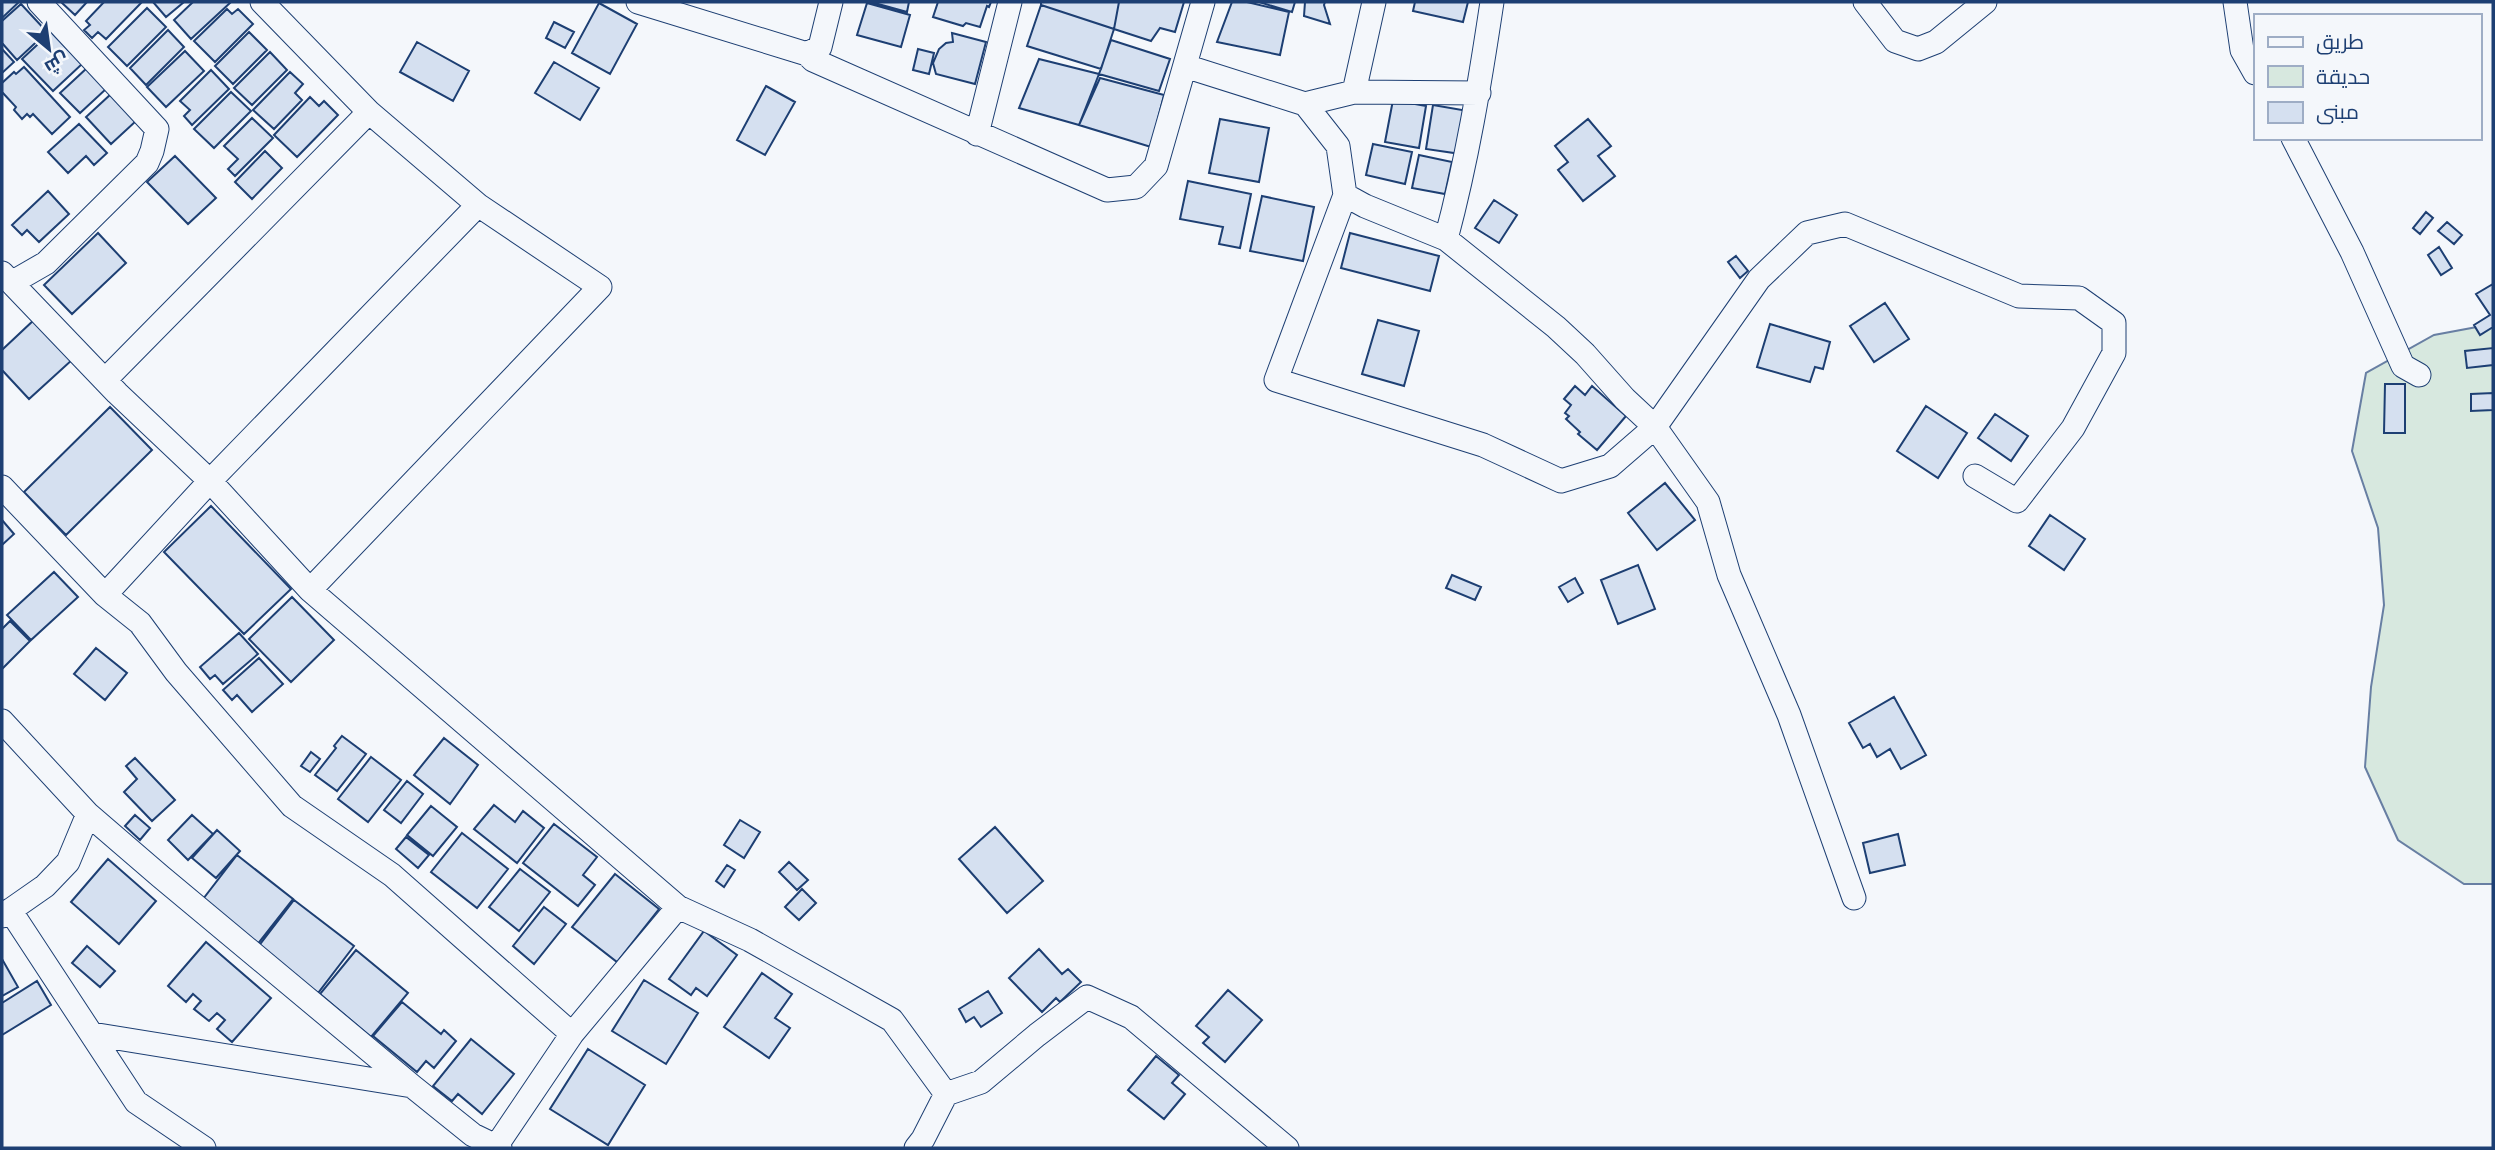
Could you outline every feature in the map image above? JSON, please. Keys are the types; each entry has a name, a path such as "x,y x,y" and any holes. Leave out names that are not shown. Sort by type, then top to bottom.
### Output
{"street":[{"path":"39,2 157,129 147,163 46,263 7,278 105,380 211,481 310,590 678,908 750,940 892,1020 946,1094"},
{"path":"262,2 369,112 478,205 600,287 310,590"},
{"path":"638,2 807,54 813,60 1107,190 1136,187 1156,166 1203,2"},
{"path":"807,54 820,47 831,2"},
{"path":"977,134 1010,2"},
{"path":"1354,92 1374,2"},
{"path":"1446,239 1457,201 1479,93 1492,2"},
{"path":"1865,2 1895,41 1918,49 1936,42 1985,2"},
{"path":"2235,2 2242,50 2254,71"},
{"path":"1185,66 1305,104 1354,92 1479,93"},
{"path":"1305,104 1338,146 1345,195 1276,380 1483,445 1561,481 1610,466 1655,427 1759,279 1807,233 1845,224 2019,296 2079,298 2114,323 2114,353 2074,428 2017,501 1975,476"},
{"path":"105,380 369,112"},
{"path":"2294,140 2352,253 2403,366 2419,375"},
{"path":"1345,195 1446,239 1556,327 1625,400 1655,427 1708,502 1729,575 1789,716 1854,898"},
{"path":"105,594 478,205"},
{"path":"2,487 105,594 141,623 176,673 292,806 393,875 572,1034"},
{"path":"2,721 88,814 412,1086 473,1135 497,1148 572,1034 678,908"},
{"path":"88,814 68,862 45,886 6,913 92,1034 136,1102 204,1148"},
{"path":"916,1148 946,1094 981,1082 1087,997 1131,1017 1287,1148"},
{"path":"92,1034 412,1086"}],"green space":[{"path":"2493,324 2493,884 2464,884 2398,840 2365,767 2371,687 2384,605 2378,528 2352,451 2366,373 2434,335"}],"building":[{"path":"2,2 19,2 2,18"},
{"path":"61,2 87,2 75,15"},
{"path":"104,2 142,2 106,39 98,32 92,38 84,30 90,25 86,21"},
{"path":"153,2 184,2 166,17"},
{"path":"193,2 231,2 191,39 174,20"},
{"path":"871,2 909,2 907,12"},
{"path":"938,2 991,2 980,27 966,23 963,26 933,17"},
{"path":"1041,2 1119,2 1114,29 1041,5"},
{"path":"1119,2 1184,2 1175,32 1160,28 1151,41 1114,29"},
{"path":"1232,2 1247,2 1289,12 1280,55 1217,42"},
{"path":"1259,2 1295,2 1292,12"},
{"path":"1305,2 1325,2 1330,24 1304,16"},
{"path":"1415,2 1468,2 1463,22 1413,11"},
{"path":"599,3 637,24 610,74 572,53"},
{"path":"867,3 910,15 901,47 857,35"},
{"path":"21,4 47,32 17,60 2,43 2,21"},
{"path":"1041,5 1114,29 1101,69 1027,46"},
{"path":"147,8 166,27 127,66 108,47"},
{"path":"227,9 232,14 238,9 253,24 215,62 194,41"},
{"path":"554,22 574,32 565,48 546,38"},
{"path":"168,30 184,47 146,85 130,68"},
{"path":"51,32 82,64 53,91 22,59"},
{"path":"249,32 267,50 233,84 215,66"},
{"path":"952,33 986,42 975,84 936,74 933,63 939,49 946,43 953,42"},
{"path":"1111,40 1170,59 1159,91 1099,74"},
{"path":"417,42 469,71 453,101 400,72"},
{"path":"2,49 14,62 2,73"},
{"path":"918,49 934,53 929,74 913,70"},
{"path":"185,51 204,71 166,107 147,87"},
{"path":"270,52 287,70 252,105 234,88"},
{"path":"1039,59 1099,74 1079,125 1019,108"},
{"path":"554,62 599,88 580,120 535,93"},
{"path":"24,67 70,117 52,134 33,114 30,117 27,114 22,119 14,110 16,107 2,92 2,83"},
{"path":"87,68 106,89 80,113 60,93"},
{"path":"211,70 229,89 192,125 184,116 190,110 180,101"},
{"path":"290,72 303,84 295,93 302,100 274,129 253,110"},
{"path":"1100,78 1164,95 1151,147 1079,125"},
{"path":"766,86 795,102 765,155 737,140"},
{"path":"231,92 251,111 214,148 194,129"},
{"path":"111,94 136,121 111,144 86,117"},
{"path":"310,97 319,106 324,101 338,115 297,157 274,135"},
{"path":"1393,100 1426,106 1419,148 1385,142"},
{"path":"1433,105 1468,111 1461,154 1426,149"},
{"path":"252,118 273,138 235,176 228,169 238,159 224,146"},
{"path":"1220,119 1269,128 1259,182 1209,173"},
{"path":"1588,119 1611,146 1598,156 1615,176 1583,201 1558,170 1568,162 1555,146"},
{"path":"79,124 107,153 94,165 86,156 68,173 48,152"},
{"path":"1373,144 1412,152 1405,184 1366,175"},
{"path":"265,151 282,168 252,199 235,182"},
{"path":"1419,155 1452,162 1445,194 1412,188"},
{"path":"175,156 216,198 188,224 147,182"},
{"path":"1188,181 1251,194 1240,248 1219,244 1223,227 1180,219"},
{"path":"48,191 69,214 39,242 27,230 22,235 12,225"},
{"path":"1262,196 1314,207 1303,261 1250,251"},
{"path":"1494,200 1517,215 1499,243 1475,228"},
{"path":"2426,212 2433,218 2420,234 2413,228"},
{"path":"2447,222 2462,235 2454,244 2438,231"},
{"path":"98,233 126,263 72,314 44,285"},
{"path":"1350,233 1439,256 1430,291 1341,268"},
{"path":"2439,247 2452,268 2441,275 2428,255"},
{"path":"1736,256 1748,271 1740,278 1728,262"},
{"path":"2493,284 2493,327 2480,335 2474,325 2490,315 2476,294"},
{"path":"1885,303 1909,339 1874,362 1850,326"},
{"path":"35,319 73,359 29,399 2,370 2,350"},
{"path":"1378,320 1419,331 1404,386 1362,374"},
{"path":"1770,324 1830,342 1823,369 1815,367 1810,382 1757,367"},
{"path":"2493,348 2493,365 2467,368 2465,351"},
{"path":"2385,384 2405,384 2405,433 2384,433"},
{"path":"1575,386 1585,395 1592,386 1626,416 1597,450 1578,434 1580,432 1566,419 1569,416 1565,413 1571,405 1564,399"},
{"path":"2493,393 2493,410 2471,411 2471,394"},
{"path":"1926,406 1967,433 1938,478 1897,451"},
{"path":"110,407 152,450 66,535 24,492"},
{"path":"1995,414 2028,436 2011,461 1978,438"},
{"path":"1665,483 1695,520 1657,550 1628,513"},
{"path":"211,506 291,589 244,634 164,552"},
{"path":"2050,515 2085,539 2064,570 2029,546"},
{"path":"2,520 14,534 2,545"},
{"path":"1638,565 1655,609 1618,624 1601,580"},
{"path":"54,572 78,597 31,640 7,615"},
{"path":"1452,575 1481,587 1475,600 1446,588"},
{"path":"1575,578 1583,593 1568,602 1559,587"},
{"path":"292,597 334,640 291,682 249,639"},
{"path":"10,621 30,641 2,669 2,629"},
{"path":"239,633 258,654 223,684 215,675 210,679 200,667"},
{"path":"96,648 127,673 105,700 74,674"},
{"path":"259,658 283,684 252,712 237,695 232,700 223,690"},
{"path":"1894,697 1926,755 1901,769 1890,749 1877,757 1870,744 1863,748 1849,723"},
{"path":"342,736 366,754 337,791 315,775"},
{"path":"444,738 478,765 450,804 414,775"},
{"path":"311,752 320,759 310,772 301,766"},
{"path":"371,757 401,780 368,822 338,799"},
{"path":"135,758 175,800 152,821 124,792 137,779 126,766"},
{"path":"407,781 423,794 401,823 384,810"},
{"path":"494,805 515,822 523,811 544,828 517,863 474,829"},
{"path":"431,806 457,827 433,856 407,835"},
{"path":"135,815 150,828 140,840 125,826"},
{"path":"192,815 213,834 188,860 168,840"},
{"path":"740,820 760,832 744,858 724,845"},
{"path":"554,824 597,857 583,875 595,885 578,906 523,863"},
{"path":"995,827 1043,881 1007,913 959,859"},
{"path":"217,830 240,851 216,878 192,858"},
{"path":"462,833 508,869 477,908 431,872"},
{"path":"1898,834 1905,865 1870,873 1863,843"},
{"path":"406,837 429,855 418,868 396,849"},
{"path":"237,855 293,899 256,946 200,903"},
{"path":"108,859 156,901 119,944 71,902"},
{"path":"789,862 808,880 797,890 779,872"},
{"path":"727,865 735,870 724,887 716,881"},
{"path":"520,869 550,892 519,931 489,907"},
{"path":"615,874 659,909 617,962 572,927"},
{"path":"802,889 816,903 799,920 785,907"},
{"path":"294,900 354,946 318,993 258,947"},
{"path":"544,907 566,924 534,964 513,946"},
{"path":"704,931 737,955 707,996 696,988 691,995 669,979"},
{"path":"206,942 271,998 232,1042 217,1029 225,1020 217,1013 209,1021 194,1009 201,1001 193,994 186,1002 168,986"},
{"path":"87,946 115,971 100,987 72,963"},
{"path":"1039,949 1062,974 1068,969 1081,982 1060,1002 1056,998 1042,1012 1009,978"},
{"path":"356,950 408,993 371,1037 320,994"},
{"path":"2,959 18,987 2,996"},
{"path":"762,973 792,994 775,1018 790,1028 769,1058 724,1027"},
{"path":"644,980 698,1013 666,1064 612,1031"},
{"path":"37,981 51,1005 2,1035 2,1003"},
{"path":"1228,990 1262,1020 1225,1062 1203,1043 1209,1037 1196,1026"},
{"path":"988,991 1002,1013 981,1027 974,1017 966,1022 959,1009"},
{"path":"402,1002 441,1034 444,1030 456,1041 434,1068 426,1061 417,1072 373,1036"},
{"path":"471,1039 514,1074 482,1114 458,1094 452,1101 433,1086"},
{"path":"588,1049 645,1085 608,1145 550,1109"},
{"path":"1156,1056 1179,1075 1172,1083 1185,1094 1164,1119 1128,1090"}]}
